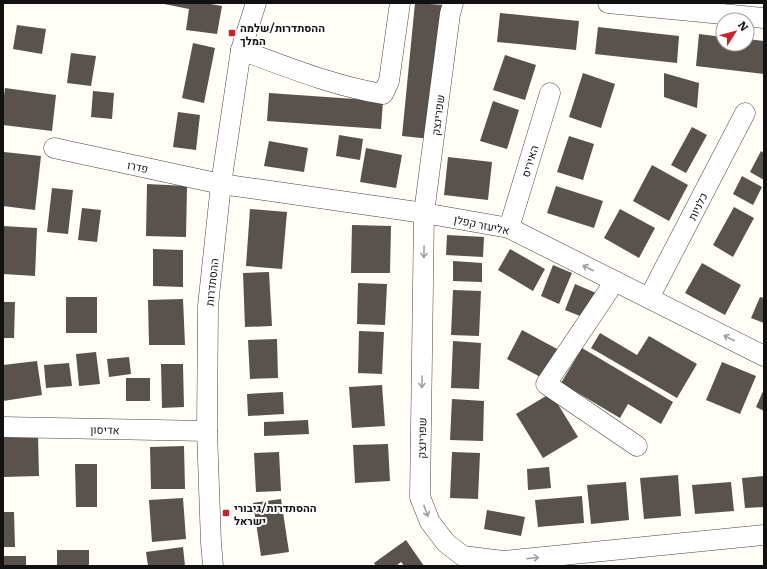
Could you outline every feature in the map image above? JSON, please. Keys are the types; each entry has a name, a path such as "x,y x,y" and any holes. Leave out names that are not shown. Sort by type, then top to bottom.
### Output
{"street":[{"name":"ההסתדרות","path":"213,566 210,543 207,431 208,306 221,184 241,50 256,3"},
{"path":"241,50 299,71 362,90 383,94 389,81 400,3"},
{"name":"שפרינצק","path":"453,3 450,14 424,213 420,497 430,522 446,543 463,556 503,561 764,535"},
{"path":"608,3 764,18"},
{"name":"האיריס","path":"508,228 550,93"},
{"name":"כלניות","path":"649,298 745,113"},
{"name":"פדרו","path":"54,148 221,184"},
{"name":"אליעזר קפלן","path":"221,184 424,213 508,228 764,356"},
{"path":"615,281 546,384 637,446"},
{"name":"אדיסון","path":"3,427 207,431"}],"building":[{"path":"159,3 205,3 222,6 217,34 186,30 189,9"},
{"path":"415,3 444,5 431,139 402,136"},
{"path":"500,13 579,21 576,50 497,42"},
{"path":"17,25 46,29 42,54 13,49"},
{"path":"598,27 679,36 677,63 595,54"},
{"path":"699,34 715,36 715,52 755,52 755,40 764,41 764,74 696,66"},
{"path":"193,43 215,48 204,103 182,98"},
{"path":"71,53 96,56 91,86 67,83"},
{"path":"505,55 536,65 525,100 493,90"},
{"path":"583,73 615,84 601,128 569,117"},
{"path":"664,73 699,83 697,108 664,97"},
{"path":"5,88 56,95 52,131 3,125"},
{"path":"93,91 114,93 112,119 91,117"},
{"path":"269,93 383,101 381,129 267,121"},
{"path":"493,101 519,110 507,149 480,141"},
{"path":"178,112 200,115 196,150 173,147"},
{"path":"692,127 707,135 686,173 671,165"},
{"path":"339,135 363,139 360,160 336,156"},
{"path":"569,136 594,144 583,180 557,172"},
{"path":"269,141 308,148 304,172 264,166"},
{"path":"366,148 402,155 396,188 360,182"},
{"path":"761,151 764,153 764,180 750,172"},
{"path":"4,152 41,156 35,210 3,206"},
{"path":"448,157 492,162 488,200 444,195"},
{"path":"652,165 688,185 669,221 633,201"},
{"path":"742,176 762,187 753,205 733,194"},
{"path":"147,184 187,186 186,237 146,236"},
{"path":"556,186 603,201 594,228 547,213"},
{"path":"52,188 73,190 68,234 47,232"},
{"path":"734,207 754,218 733,257 713,245"},
{"path":"82,208 101,210 97,242 78,240"},
{"path":"250,209 287,212 282,269 246,266"},
{"path":"620,209 655,228 639,258 604,238"},
{"path":"352,225 391,226 390,273 351,273"},
{"path":"3,226 37,228 35,276 3,274"},
{"path":"447,235 484,237 483,257 446,255"},
{"path":"153,249 183,250 183,287 153,286"},
{"path":"510,249 545,269 533,291 498,270"},
{"path":"453,261 482,263 482,282 453,281"},
{"path":"702,263 741,285 725,315 685,293"},
{"path":"553,265 572,273 559,304 541,296"},
{"path":"269,272 272,326 245,327 243,273"},
{"path":"358,283 387,284 385,325 357,324"},
{"path":"575,284 596,293 585,318 565,310"},
{"path":"453,290 481,291 479,336 451,335"},
{"path":"66,297 97,297 97,333 66,333"},
{"path":"760,297 764,298 764,323 751,318"},
{"path":"183,299 185,345 149,345 148,300"},
{"path":"3,302 15,302 14,338 3,338"},
{"path":"522,330 559,350 544,379 507,359"},
{"path":"359,331 384,332 382,374 358,373"},
{"path":"600,333 637,355 649,336 697,364 677,398 591,348"},
{"path":"277,339 278,378 250,379 248,340"},
{"path":"453,341 481,343 479,389 451,388"},
{"path":"582,348 673,402 661,424 628,404 620,418 561,383"},
{"path":"96,352 100,384 79,386 76,354"},
{"path":"129,357 131,374 109,377 107,359"},
{"path":"37,361 42,395 3,401 3,365"},
{"path":"722,362 756,376 740,414 706,400"},
{"path":"69,363 72,386 46,388 44,365"},
{"path":"161,364 183,364 184,407 162,408"},
{"path":"126,378 150,378 150,401 126,401"},
{"path":"382,385 385,426 352,428 349,387"},
{"path":"764,389 764,411 756,407"},
{"path":"283,392 284,414 248,416 247,394"},
{"path":"551,393 578,437 543,458 516,414"},
{"path":"452,399 484,401 483,441 450,440"},
{"path":"308,420 309,434 264,436 264,422"},
{"path":"3,436 38,436 39,476 3,477"},
{"path":"388,444 390,481 355,483 353,445"},
{"path":"184,446 185,489 151,489 150,447"},
{"path":"279,452 281,491 256,492 254,453"},
{"path":"452,452 480,453 478,499 450,498"},
{"path":"75,464 97,464 97,507 76,507"},
{"path":"549,467 551,488 528,490 527,469"},
{"path":"678,475 681,516 644,519 640,478"},
{"path":"764,476 764,507 745,508 742,478"},
{"path":"626,482 629,520 591,524 587,485"},
{"path":"731,482 734,511 695,514 692,485"},
{"path":"582,496 584,523 538,527 535,500"},
{"path":"183,498 186,539 152,542 149,500"},
{"path":"281,499 289,552 261,556 253,503"},
{"path":"487,510 525,517 521,536 484,529"},
{"path":"3,512 14,512 15,547 3,547"},
{"path":"406,540 424,566 404,566 401,562 396,566 376,566 374,563"},
{"path":"183,547 185,566 148,566 146,552"},
{"path":"57,550 89,550 89,566 57,566"},
{"path":"3,556 26,556 26,566 3,566"}],"place":[{"name":"ההסתדרות/שלמה המלך","path":"232,33"},
{"name":"ההסתדרות/גיבורי ישראל","path":"226,513"}]}
